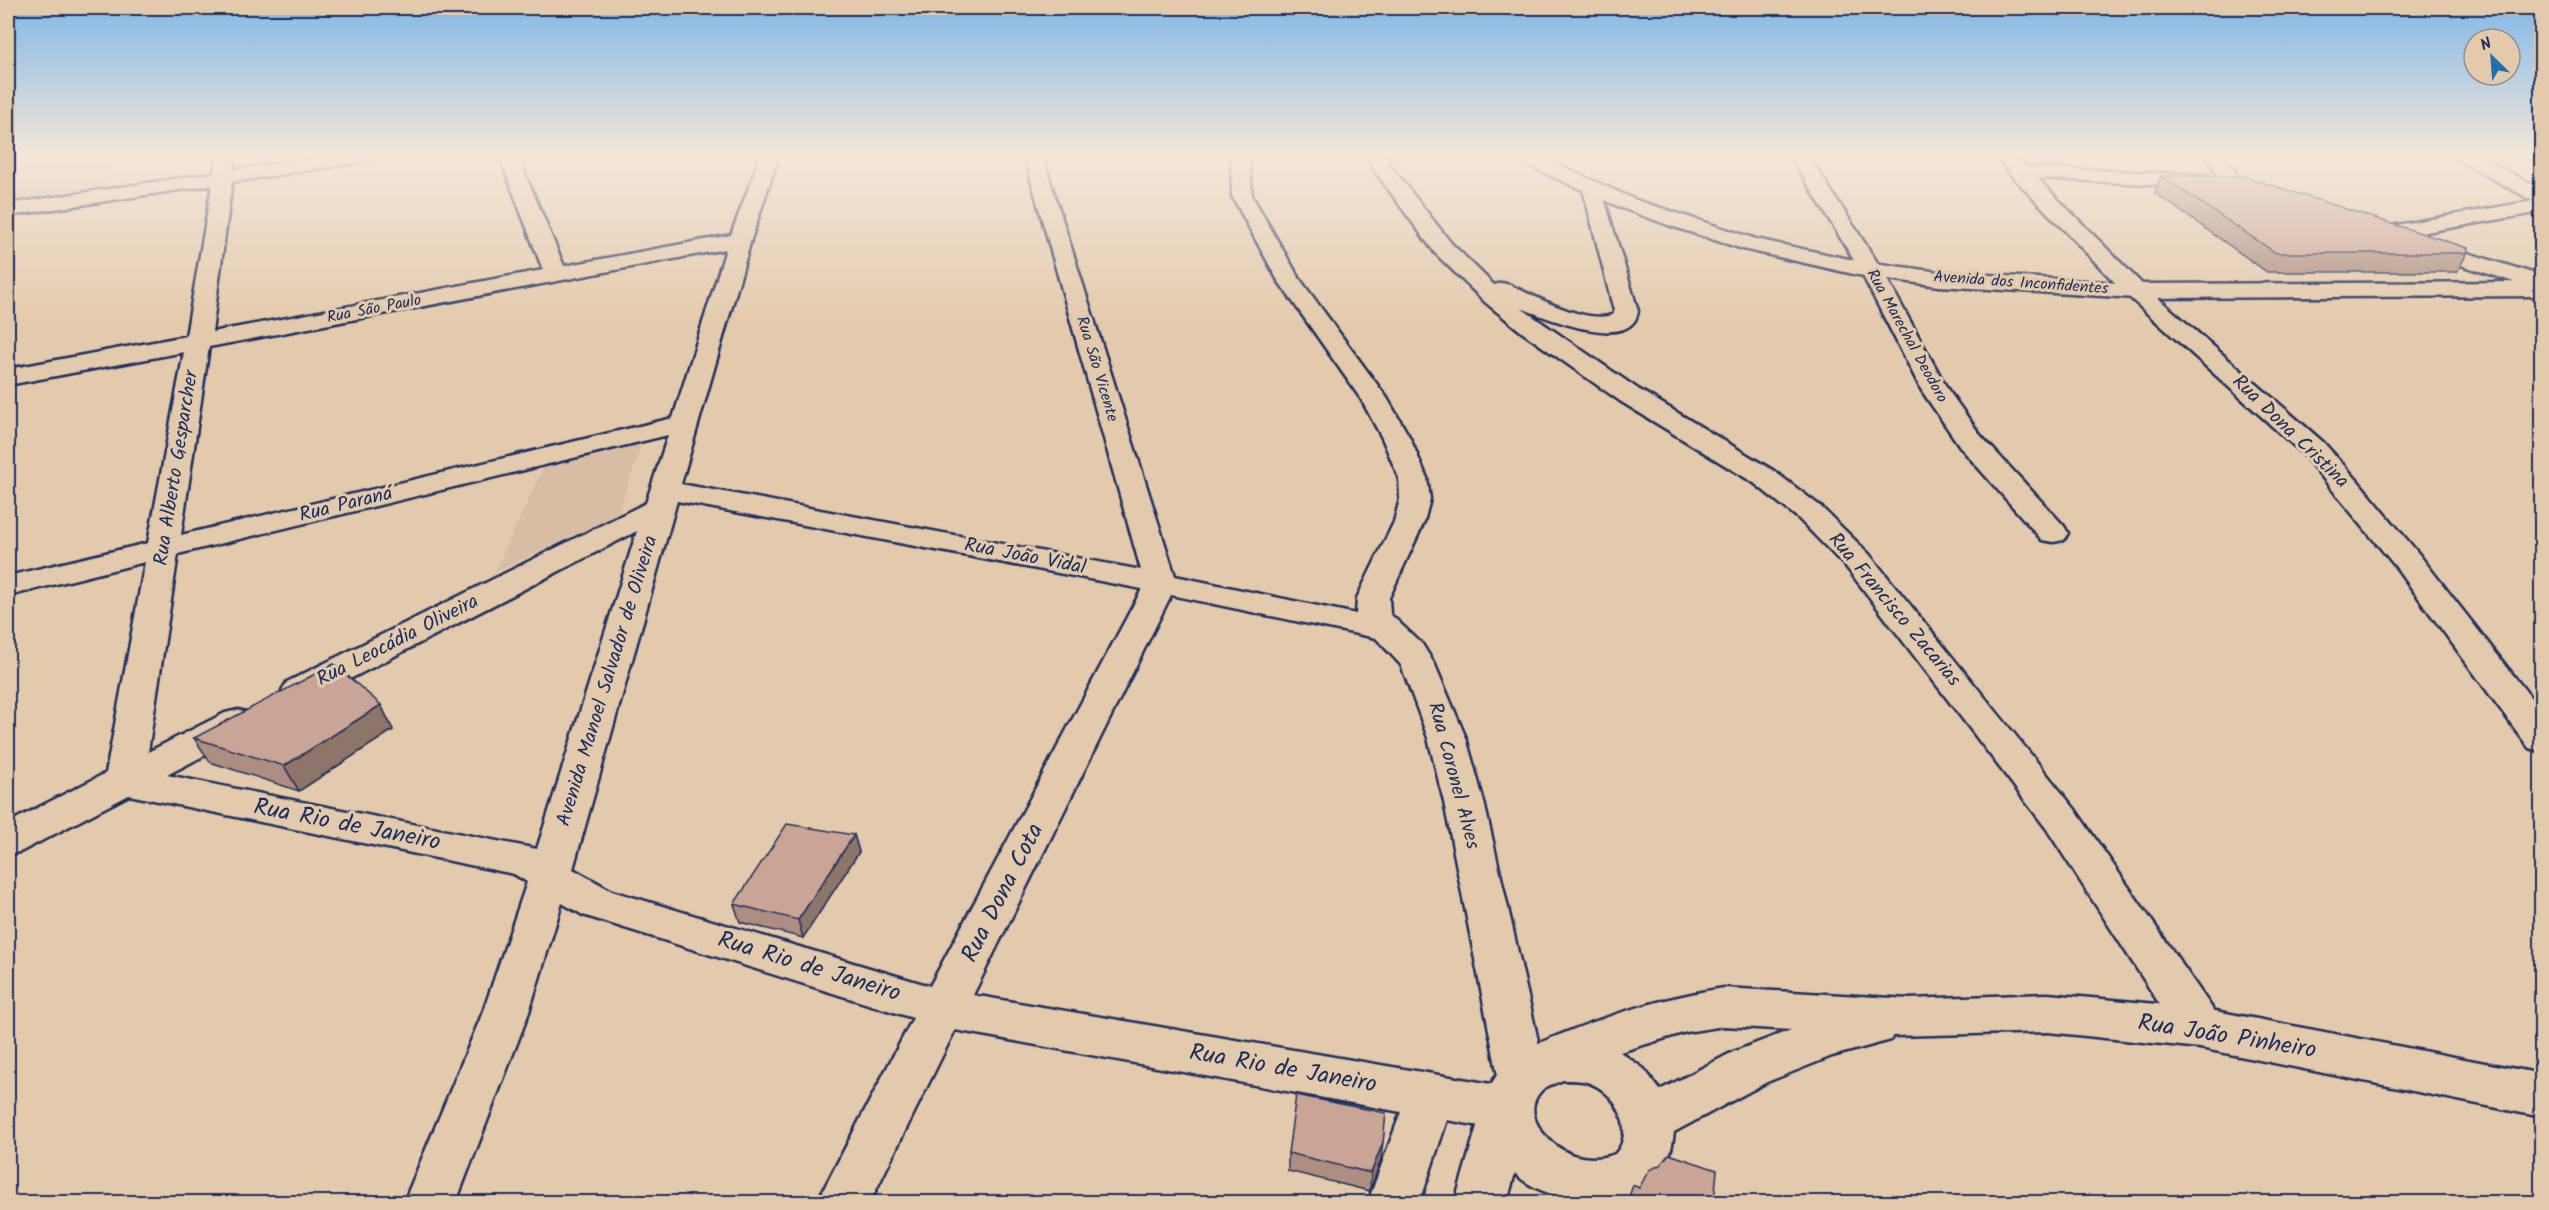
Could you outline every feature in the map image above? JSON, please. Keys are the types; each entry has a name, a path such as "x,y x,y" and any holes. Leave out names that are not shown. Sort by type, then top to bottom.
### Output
{"street":[{"name":"Rua Alberto Gesparcher","path":"124,780 164,550 217,211"},
{"path":"531,211 556,275"},
{"name":"Avenida Manoel Salvador de Oliveira","path":"430,1203 506,1012 550,875 750,211"},
{"name":"Rua São Vicente","path":"1050,211 1161,583"},
{"name":"Rua Coronel Alves","path":"1251,211 1288,279 1374,398 1396,438 1413,478 1415,499 1409,522 1372,598 1373,614 1385,630 1410,652 1419,665 1447,738 1464,802 1523,1083 1511,1130 1521,1149 1537,1165 1558,1178 1581,1184 1597,1193"},
{"name":"Rua Francisco Zacarias","path":"1415,211 1463,269 1532,328 1629,395 1764,477 1790,496 1827,529 1881,589 2060,818 2200,1028"},
{"path":"1463,269 1526,301 1560,314 1600,325 1621,322 1626,312 1599,211"},
{"name":"Avenida dos Inconfidentes","path":"1651,211 1751,244 1871,270 1951,280 2136,291 2541,289"},
{"name":"Rua Marechal Deodoro","path":"1834,211 1871,270 1935,391 1971,441 2053,533"},
{"name":"Rua Dona Cristina","path":"2058,211 2136,291 2313,448 2407,560 2541,739"},
{"path":"2506,211 2381,231 2541,284"},
{"name":"Rua São Paulo","path":"8,377 740,240"},
{"name":"Rua Paraná","path":"8,586 685,423"},
{"name":"Rua João Vidal","path":"662,499 1161,583 1385,630"},
{"name":"Rua Leocádia Oliveira","path":"8,840 662,499"},
{"name":"Rua Dona Cota","path":"843,1203 1161,583"},
{"name":"Rua Rio de Janeiro","path":"124,780 525,861 598,903 944,1009 1431,1096 1523,1083"},
{"path":"1523,1083 1595,1040 1686,1014 1724,1007 1909,1018"},
{"name":"Rua João Pinheiro","path":"1909,1018 2048,1013 2200,1028 2541,1096"},
{"path":"1648,1121 1750,1067 1827,1037 1909,1018"},
{"path":"1481,1203 1523,1083 1560,1059 1584,1060 1606,1068 1626,1082 1641,1101 1648,1121 1649,1143 1641,1161 1625,1176 1597,1193"},
{"path":"1394,1203 1431,1096"}],"shaded area":[{"path":"642,443 618,514 494,573 544,466"}],"building":[{"path":"2214,211 2354,211 2468,248 2467,253 2276,253"},
{"path":"334,664 381,705 284,766 194,738"},
{"path":"787,824 854,835 798,920 734,904"},
{"path":"1296,1095 1386,1113 1383,1142 1371,1173 1288,1153"},
{"path":"1669,1154 1717,1170 1714,1203 1627,1203 1633,1185 1639,1188 1649,1170 1660,1165"}]}
